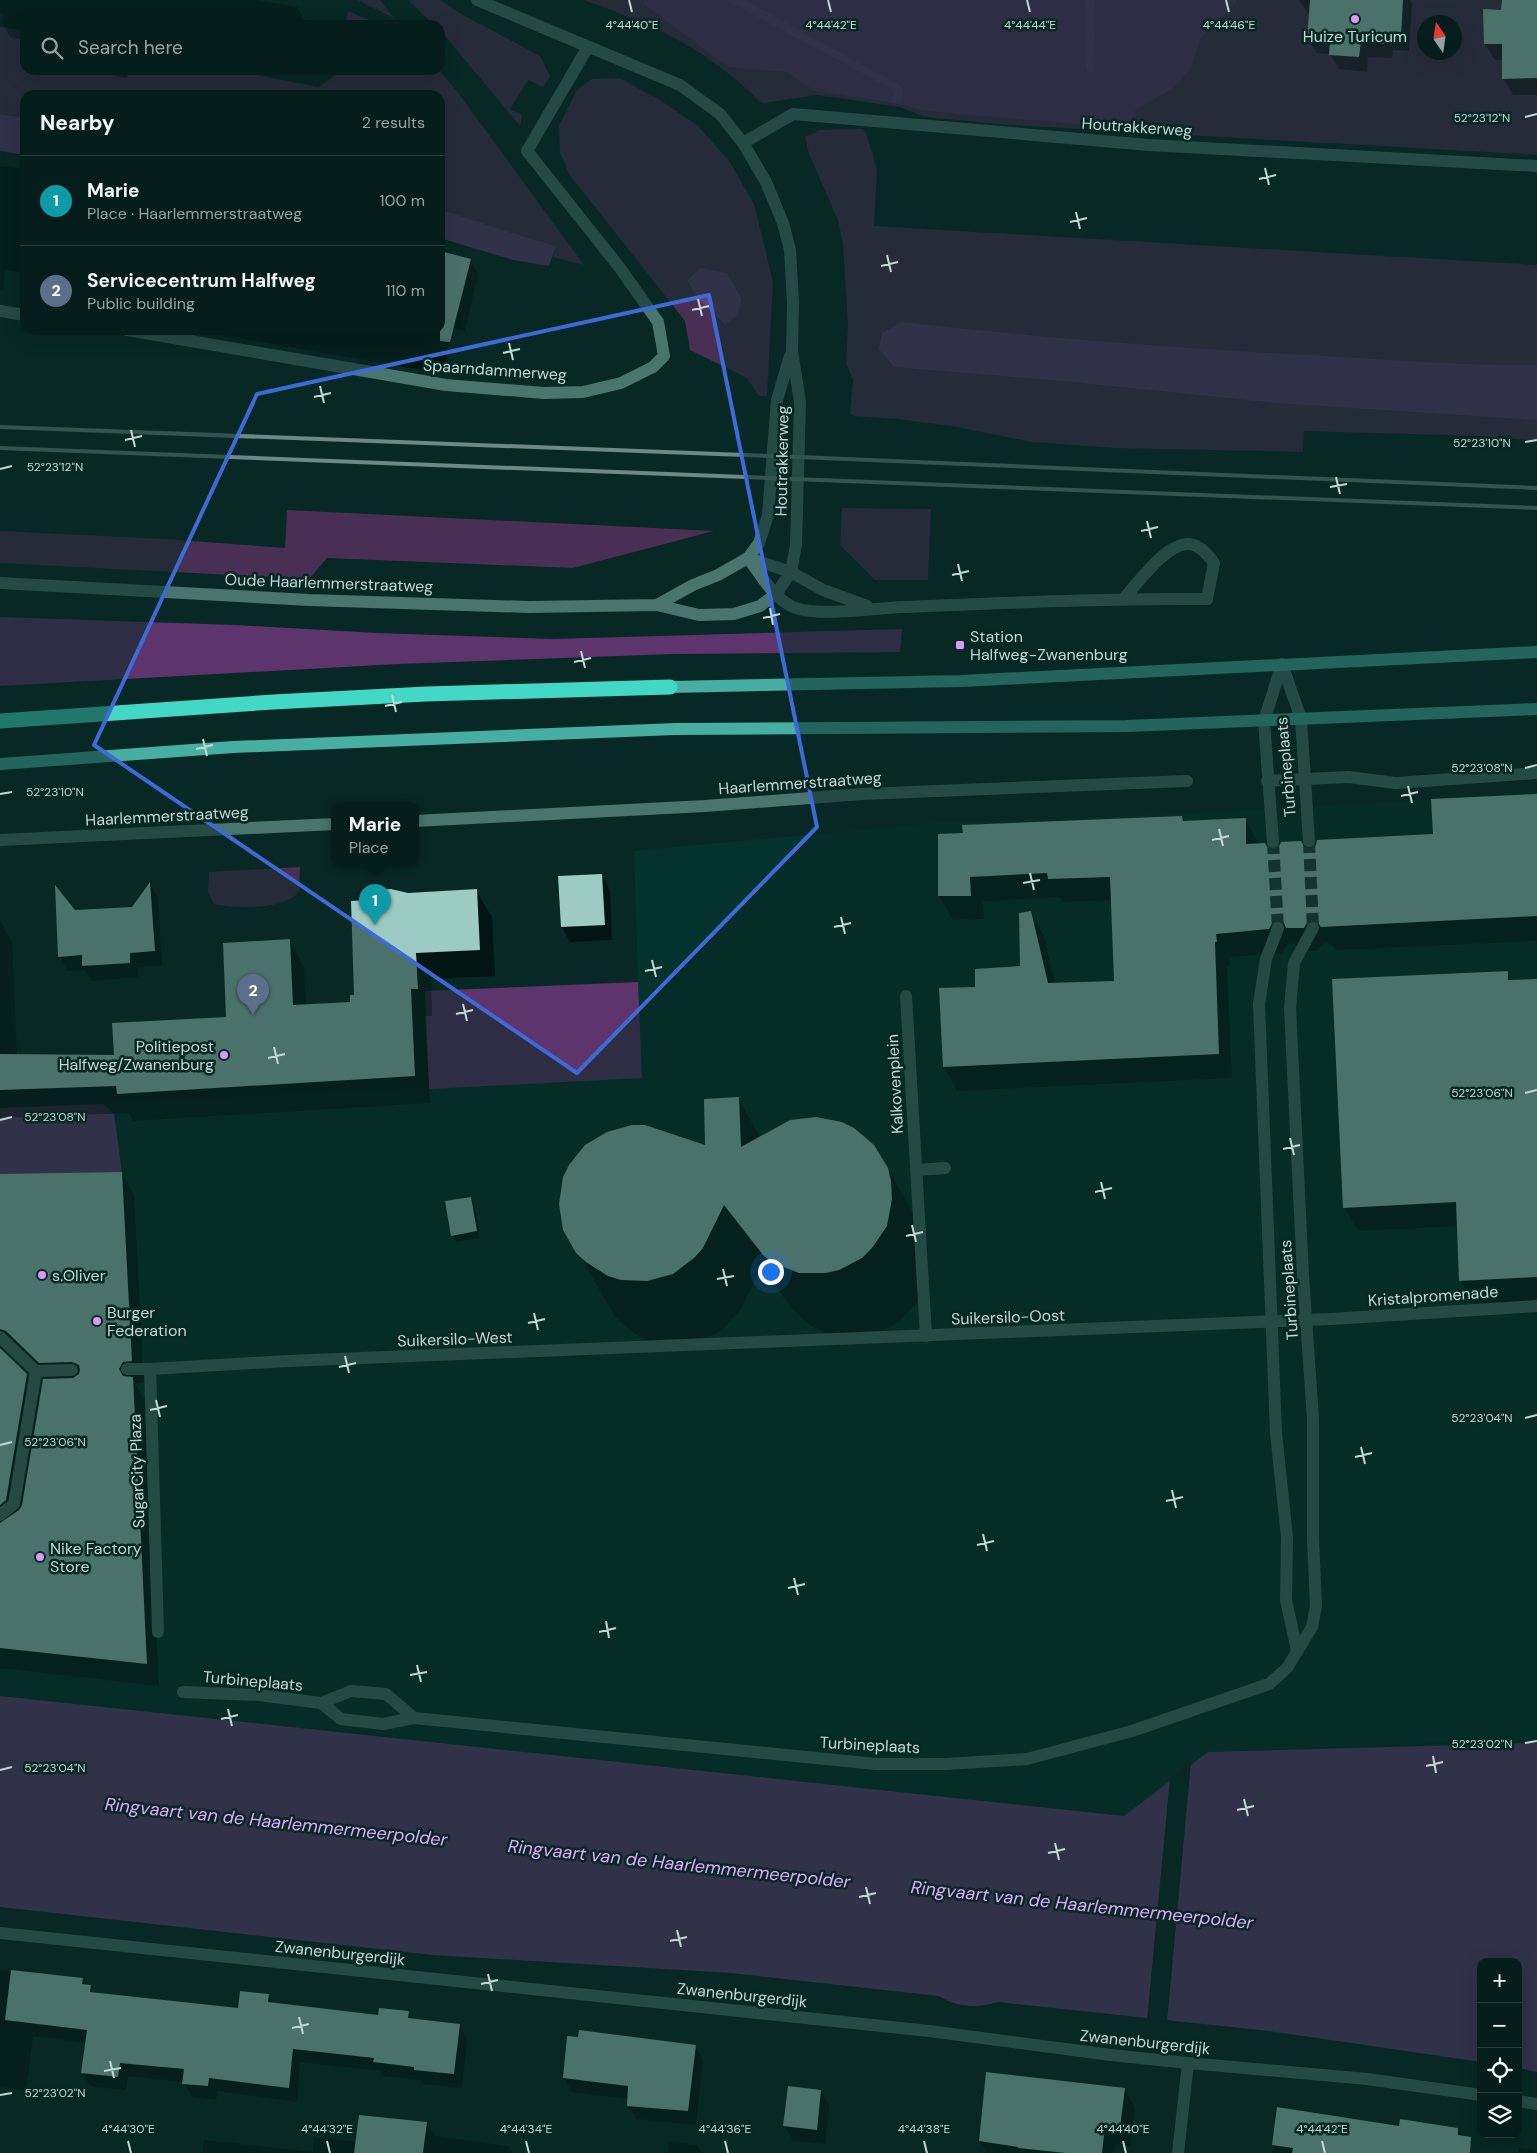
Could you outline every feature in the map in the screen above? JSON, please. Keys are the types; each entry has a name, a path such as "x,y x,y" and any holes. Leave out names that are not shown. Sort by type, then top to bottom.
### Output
{"highway":[{"path":"0,721 292,700 670,687"}],"main road":[{"path":"670,687 891,684 1537,652"},
{"path":"0,764 233,747 556,734 791,727 1127,726 1537,709"}],"street":[{"name":"Houtrakkerweg","path":"476,0 680,85 720,114 743,144 776,203 790,250 793,303 792,351 800,402 796,545 791,572"},
{"name":"Spaarndammerweg","path":"156,335 446,385 544,393 583,392 621,383 653,367 664,356 658,322 620,268 527,151 588,47"},
{"name":"Houtrakkerweg","path":"743,144 793,114 1149,145 1537,166"},
{"path":"0,311 20,313"},
{"name":"Houtrakkerweg","path":"748,558 759,543 768,515 777,400 792,351"},
{"path":"748,558 776,594 791,606 820,613 872,608 1124,598 1207,600 1214,563 1204,551 1190,544 1176,548 1162,555 1124,598"},
{"path":"748,558 791,572 823,590 872,608"},
{"name":"Oude Haarlemmerstraatweg","path":"657,605 748,558"},
{"name":"Oude Haarlemmerstraatweg","path":"0,583 309,600 509,607 657,605 699,615 734,614 760,606 776,594 791,572"},
{"name":"Turbineplaats","path":"1282,664 1301,719 1308,841"},
{"name":"Turbineplaats","path":"1273,842 1264,720 1282,664"},
{"path":"1267,781 1348,777 1396,783 1537,773"},
{"name":"Haarlemmerstraatweg","path":"419,821 705,806 892,792 1187,781"},
{"name":"Haarlemmerstraatweg","path":"0,840 331,824"},
{"name":"Turbineplaats","path":"1278,928 1266,960 1259,1004 1276,1432 1287,1537 1286,1600 1297,1651"},
{"name":"Turbineplaats","path":"183,1692 259,1695 321,1703 341,1718 383,1724 414,1718 876,1764 946,1764 1027,1759 1132,1731 1269,1684 1287,1668 1312,1627 1316,1606 1313,1539 1314,1419 1306,1320 1290,1008 1294,963 1313,928"},
{"name":"Kalkovenplein","path":"906,996 926,1336"},
{"path":"916,1170 945,1168"},
{"name":"Kristalpromenade","path":"1306,1320 1537,1306"},
{"name":"Suikersilo-Oost","path":"745,1344 1306,1320"},
{"path":"0,1337 36,1371 72,1370"},
{"name":"Suikersilo-West","path":"150,1369 256,1363 745,1344"},
{"path":"127,1369 150,1369"},
{"name":"SugarCity Plaza","path":"150,1369 158,1632"},
{"path":"0,1515 14,1504 36,1371"},
{"name":"Turbineplaats","path":"321,1703 351,1690 386,1694 414,1718"},
{"name":"Zwanenburgerdijk","path":"0,1933 929,2031 1111,2055 1367,2080 1477,2094"},
{"path":"1178,2153 1188,2063"},
{"path":"1522,2102 1537,2104"}],"highlighted area":[{"path":"709,295 817,827 577,1073 94,745 257,394"}],"shaded area":[{"path":"357,0 380,0 394,18"},
{"path":"408,0 440,0 463,15 540,56 550,76 543,87 528,80 510,109 522,115 520,126 445,36 445,20 429,20"},
{"path":"584,0 1537,0 1537,155 1011,125 925,117 900,107 817,95 764,103 759,101 739,82 699,52 633,19"},
{"path":"644,0 1236,0 1237,2 1201,38 1190,70 1172,89 1135,110 1138,127 1112,127 926,111 889,102 815,91 787,72 728,67 643,3"},
{"path":"348,11 369,20 346,20"},
{"path":"0,27 20,30 20,75 258,75 318,87 336,75 443,75 584,265 553,257 556,246 445,211 445,90 20,90 20,117 0,114"},
{"path":"619,78 660,100 698,126 730,162 754,204 773,282 767,396 759,396 747,378 690,350 685,321 569,174 560,152 559,126 577,90 592,79","holes":["727,273 742,299 737,315"]},
{"path":"862,129 866,133 877,169 874,226 1537,265 1537,441 1480,436 1304,431 1303,452 1116,448 1032,442 957,427 898,419 854,416 850,413 853,380 846,363 848,327 843,243 838,220 809,154 805,137 820,130"},
{"path":"842,508 931,509 928,580 875,580 840,545"},
{"path":"287,510 714,531 573,568 327,558 309,579 0,563 0,531 165,539 285,548"},
{"path":"0,617 552,639 902,629 900,652 673,654 398,664 0,686"},
{"path":"1537,793 1537,1739 1208,1752 1124,1816 0,1696 0,1108 641,1078 634,851 943,822 1179,814"},
{"path":"300,867 299,892 292,898 271,905 235,907 214,904 208,892 209,872"},
{"path":"638,982 642,1078 429,1089 425,991"}],"water":[{"path":"726,0 745,0 898,83 903,90 900,104 892,102 894,93 890,88"},
{"path":"0,114 20,117 20,154 0,151"},
{"path":"445,211 556,246 549,266 513,260 445,240"},
{"path":"700,268 727,273 742,299 738,315 725,324 704,306 687,281"},
{"path":"902,322 1060,338 1219,350 1457,364 1537,365 1537,420 1276,403 1063,381 894,367 879,349 882,333"},
{"path":"103,1104 114,1114 122,1172 0,1179 0,1108"},
{"name":"Ringvaart van de Haarlemmermeerpolder","path":"0,1696 1124,1816 1208,1752 1537,1743 1537,2072 1522,2069 1522,1958 1477,1958 1477,2061 1269,2031 998,2002 968,2006 953,2003 939,1996 731,1973 433,1955 0,1907"}],"pier":[{"path":"1191,1762 1167,2022 1147,2020 1170,1778"}],"building":[{"name":"Huize Turicum","path":"1310,0 1403,0 1401,37 1385,36 1384,44 1361,42 1359,57 1329,55 1330,41 1307,39"},
{"path":"1502,0 1537,0 1537,78 1502,79 1502,44 1484,44 1483,9 1501,10"},
{"path":"445,252 471,259 450,342 440,341 440,335 445,335"},
{"path":"1537,794 1537,916 1321,927 1317,921 1312,920 1308,921 1304,928 1286,928 1284,923 1277,920 1273,922 1269,929 1216,934 1219,1054 943,1067 939,988 975,987 975,969 1020,966 1019,913 1031,911 1048,983 1114,981 1110,877 1048,879 1047,873 970,877 971,896 938,896 938,834 963,833 962,825 1182,816 1183,821 1246,818 1246,844 1265,843 1267,847 1273,850 1278,848 1281,842 1301,841 1305,848 1310,849 1316,845 1317,840 1433,834 1431,799"},
{"path":"602,874 605,925 561,927 558,876"},
{"path":"150,882 155,951 130,953 130,963 82,966 82,955 58,957 55,885 75,910 132,907"},
{"path":"391,889 408,893 477,889 480,950 416,953 418,989 411,989 415,1076 117,1094 116,1086 0,1090 0,1054 114,1055 112,1023 226,1017 223,943 290,939 293,1005 350,1002 350,995 354,995 351,901 366,900 377,890"},
{"path":"1508,971 1508,980 1537,979 1537,1277 1459,1281 1456,1202 1343,1208 1332,979"},
{"path":"739,1097 741,1147 790,1120 816,1117 842,1122 854,1128 874,1145 888,1168 892,1199 887,1226 872,1248 862,1258 839,1270 826,1273 799,1273 773,1263 763,1255 724,1205 703,1248 694,1258 673,1274 647,1281 621,1280 608,1276 576,1253 563,1230 559,1204 563,1177 569,1165 585,1145 607,1132 632,1125 645,1125 705,1145 704,1099"},
{"path":"122,1172 132,1361 123,1362 119,1369 123,1376 133,1377 147,1664 0,1648 0,1523 19,1510 22,1505 43,1379 73,1378 79,1374 80,1370 79,1365 72,1362 39,1363 6,1331 0,1329 0,1174"},
{"path":"471,1197 477,1231 451,1236 445,1201"},
{"path":"0,1348 27,1374 6,1500 0,1505"},
{"path":"11,1970 83,1978 82,1984 91,1985 90,1992 238,2008 240,1991 269,1994 268,2002 378,2015 379,2008 409,2011 408,2018 460,2024 454,2074 414,2070 414,2067 373,2062 374,2058 293,2049 289,2088 209,2078 208,2086 182,2084 184,2069 120,2063 118,2077 81,2073 87,2030 5,2020"},
{"path":"579,2030 696,2045 688,2111 627,2106 628,2086 563,2078 567,2036 578,2037"},
{"path":"986,2072 1125,2088 1120,2128 1105,2126 1102,2153 1066,2153 1018,2148 979,2141"},
{"path":"788,2086 821,2090 817,2130 783,2126"},
{"path":"1277,2107 1399,2126 1400,2119 1458,2128 1458,2135 1471,2137 1470,2153 1292,2153 1293,2148 1272,2145"},
{"path":"359,2115 427,2122 423,2153 354,2153"}],"waterway":[{"path":"1090,0 1091,68"}],"tunnel":[{"path":"1309,841 1313,928"},
{"path":"1273,842 1278,928"}],"railway":[{"path":"0,427 798,457 1537,488"},
{"path":"0,448 1537,508"}],"place":[{"name":"Huize Turicum","path":"1355,19"},
{"name":"Station Halfweg-Zwanenburg","path":"960,645"},
{"name":"Marie","path":"375,925"},
{"name":"Servicecentrum Halfweg","path":"253,1015"},
{"name":"Politiepost Halfweg/Zwanenburg","path":"224,1055"},
{"name":"s.Oliver","path":"42,1275"},
{"name":"Burger Federation","path":"97,1321"},
{"name":"Nike Factory Store","path":"40,1557"}]}
